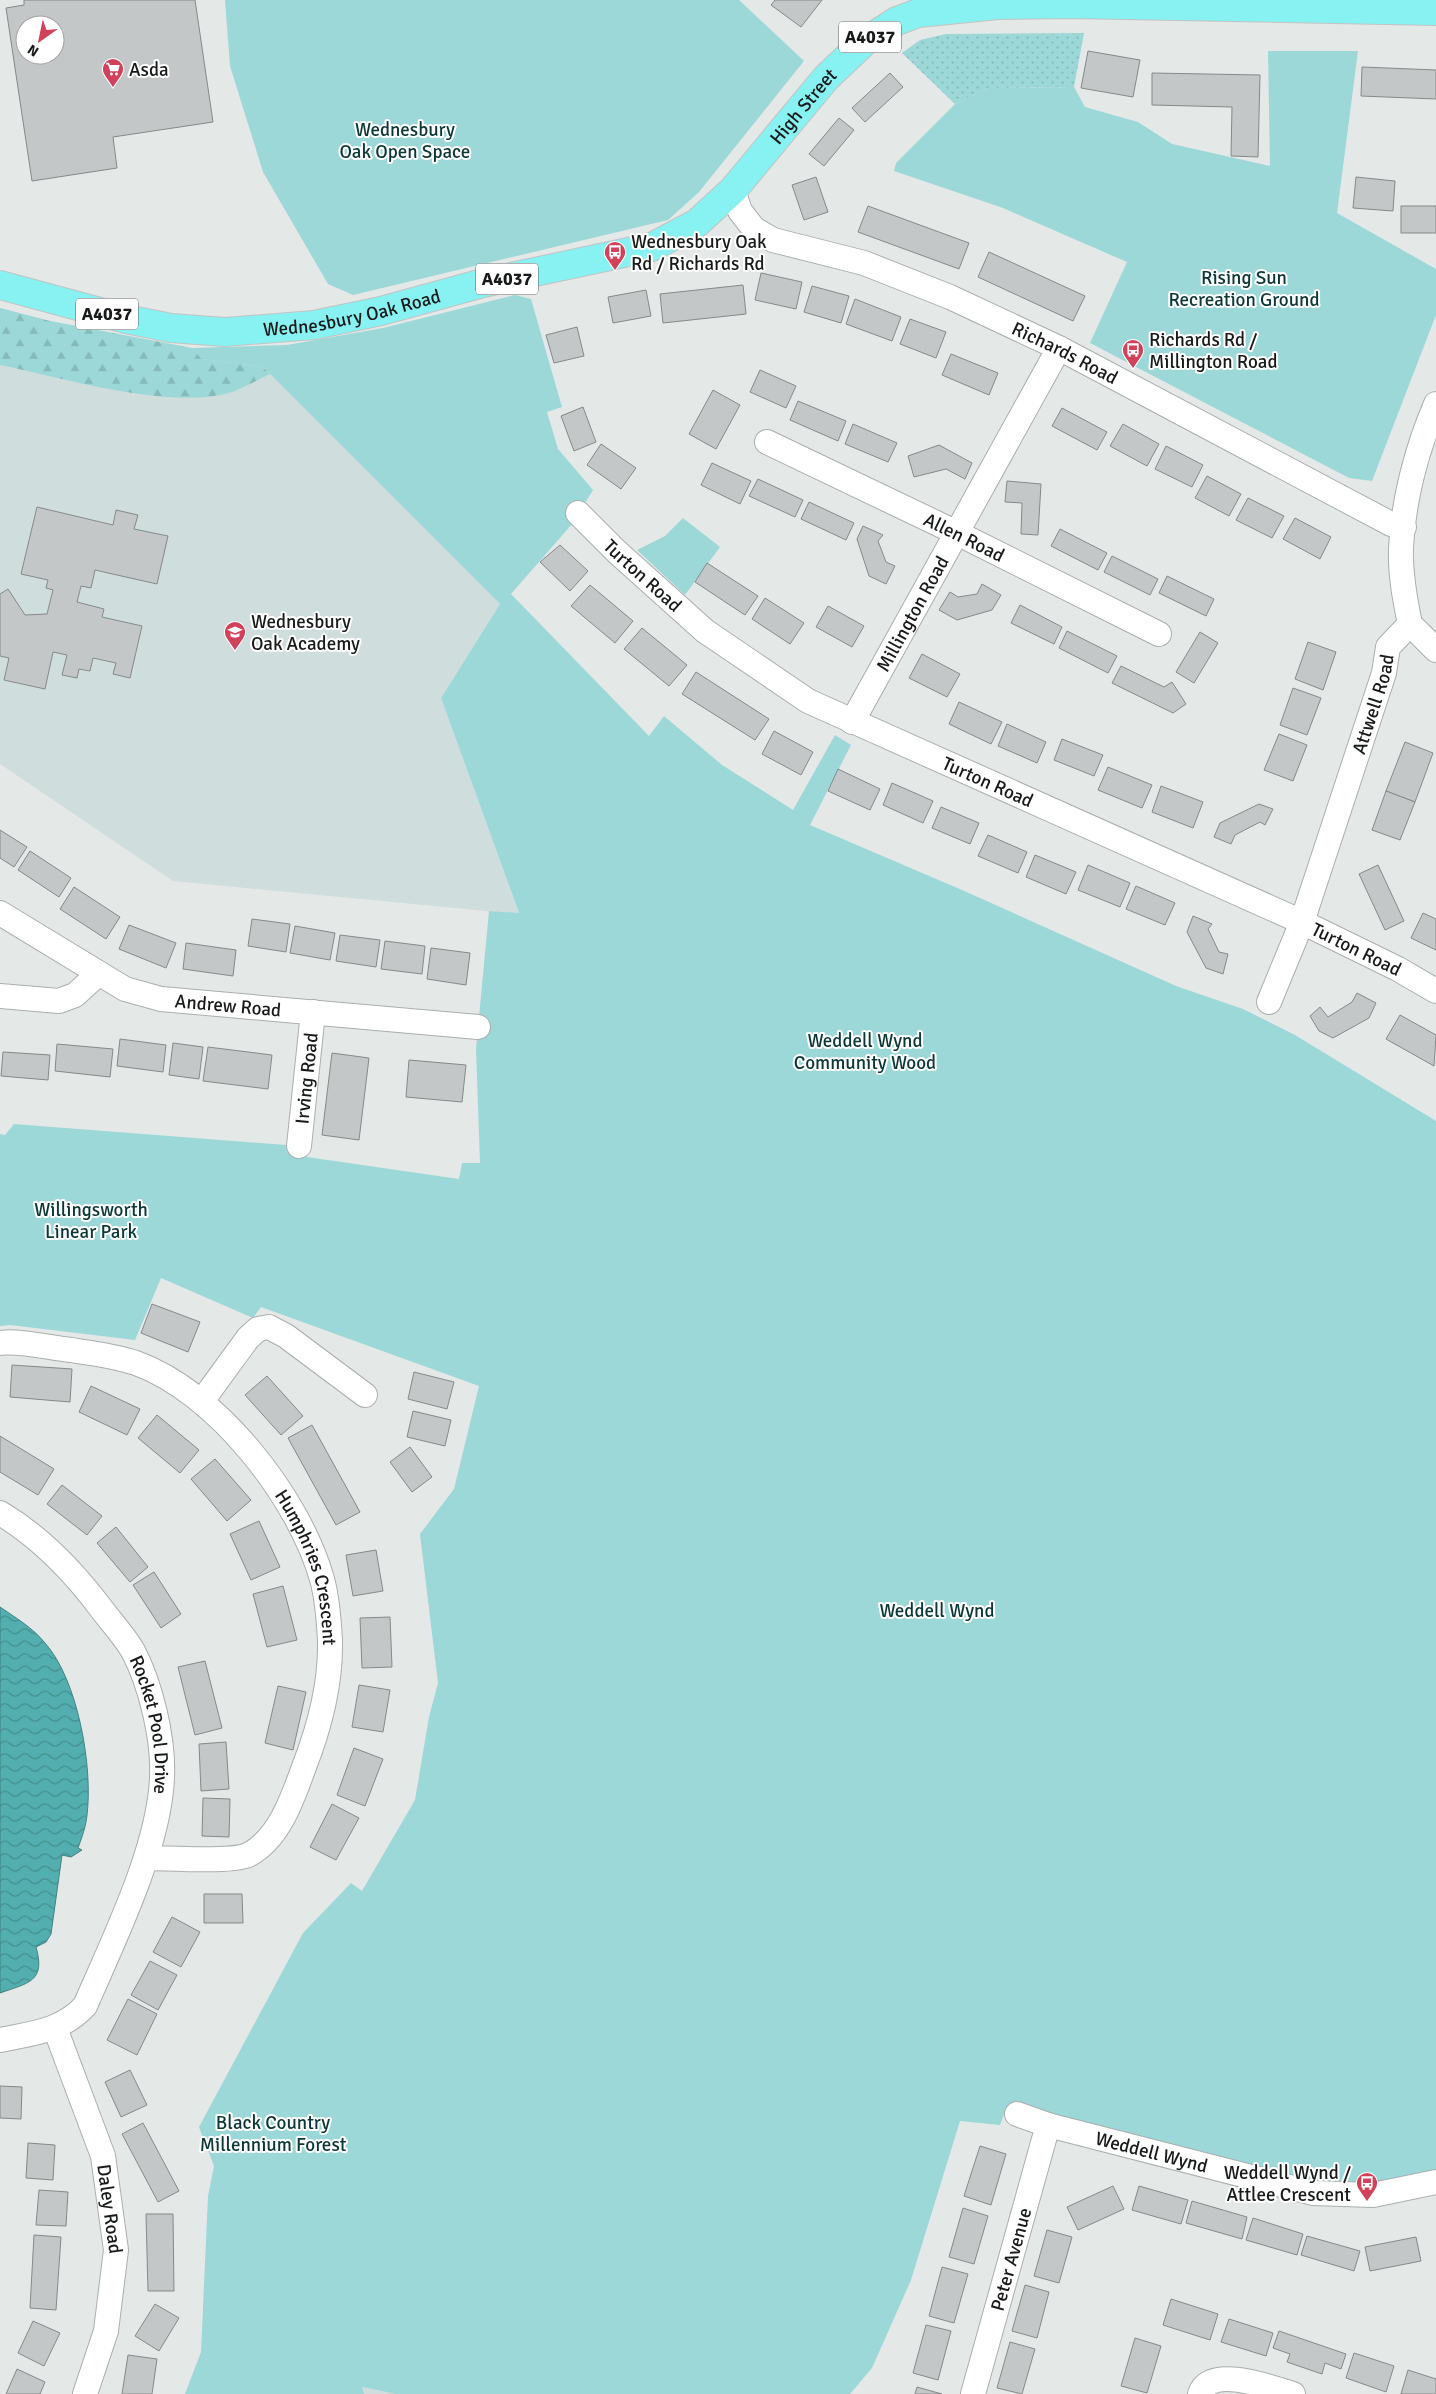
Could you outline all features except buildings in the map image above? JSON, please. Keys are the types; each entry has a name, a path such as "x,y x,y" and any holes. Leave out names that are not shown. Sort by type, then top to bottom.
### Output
{"main road":[{"name":"High Street","path":"697,223 733,190 826,78 864,42 897,20 918,13 998,5 1069,4 1436,11"},
{"name":"Wednesbury Oak Road","path":"0,285 126,319 171,328 225,332 314,324 381,311 483,284 652,247 697,223"}],"street":[{"name":"Richards Road","path":"733,190 740,211 754,229 773,240 864,263 950,296 1059,348 1391,524 1404,527"},
{"name":"Millington Road","path":"852,722 1059,348"},
{"path":"1436,404 1427,424 1409,489 1401,549 1404,589 1410,624 1436,650"},
{"name":"Allen Road","path":"767,442 957,533 1159,634"},
{"name":"Turton Road","path":"578,512 617,552 705,631 808,701 1302,922 1398,969 1436,991"},
{"name":"Attwell Road","path":"1269,1002 1302,922 1384,673 1388,647 1410,624"},
{"name":"Andrew Road","path":"0,913 125,989 161,999 240,1008 313,1012 478,1027"},
{"path":"0,996 59,1001 75,995 98,974"},
{"name":"Irving Road","path":"299,1146 313,1012"},
{"path":"202,1401 248,1338 258,1329 269,1327 286,1336 365,1395"},
{"name":"Humphries Crescent","path":"0,1343 92,1353 137,1363 202,1401 252,1453 274,1482 302,1528 322,1580 330,1640 328,1691 317,1734 291,1803 267,1839 250,1854 234,1860 146,1858"},
{"name":"Rocket Pool Drive","path":"0,1513 24,1527 60,1558 90,1593 132,1650 146,1685 156,1719 162,1778 156,1819 146,1858 85,2006 74,2018 55,2028 0,2040"},
{"name":"Daley Road","path":"55,2028 103,2156 116,2250 106,2331 85,2394"},
{"name":"Weddell Wynd","path":"1017,2114 1048,2125 1313,2193 1372,2195 1436,2182"},
{"name":"Peter Avenue","path":"973,2394 1048,2125"},
{"path":"1200,2394 1202,2390 1216,2380 1231,2378 1293,2394"}],"shaded area":[{"name":"Wednesbury Oak Academy","path":"0,308 50,321 192,348 202,359 263,367 500,604 441,698 519,914 173,881 0,764"},
{"path":"361,2387 396,2394 364,2394"}],"green space":[{"name":"Wednesbury Oak Open Space","path":"225,0 739,0 804,61 699,192 668,220 353,295 328,284 263,172 230,66"},
{"path":"1084,33 1074,87 988,88 955,104 902,53 920,40 946,34"},
{"name":"Rising Sun Recreation Ground","path":"1268,51 1358,51 1337,213 1436,269 1436,315 1372,481 1349,478 1090,343 1127,262 1003,208 894,171 896,163 955,104 988,88 1074,87 1085,107 1138,122 1172,144 1270,166"},
{"name":"Weddell Wynd","path":"515,295 531,299 562,407 547,412 558,449 593,490 573,523 511,594 649,736 664,716 722,765 793,810 835,735 851,745 810,825 962,890 1176,986 1243,1009 1295,1035 1436,1121 1436,2170 1412,2176 1344,2186 1280,2176 1008,2104 1000,2125 960,2121 911,2280 872,2368 850,2394 396,2394 362,2387 364,2394 185,2394 201,2352 208,2196 214,2166 199,2127 303,1933 351,1883 362,1891 415,1800 429,1717 438,1683 420,1534 454,1489 479,1386 261,1307 253,1318 161,1278 135,1340 10,1325 0,1326 0,1134 5,1135 14,1124 299,1146 307,1157 459,1179 462,1163 480,1163 476,1049 489,911 519,913 441,698 500,604 263,367 202,359 192,348 287,345 383,328"},
{"path":"0,308 50,321 192,348 202,359 263,367 270,374 232,392 207,397 179,398 117,390 0,365"},
{"path":"683,518 720,547 685,595 637,550 665,536"}],"water":[{"path":"0,1607 35,1633 57,1659 74,1701 81,1725 88,1773 88,1795 86,1823 78,1848 82,1850 71,1857 62,1855 51,1934 46,1942 36,1947 39,1968 32,1979 26,1983 0,1993"}],"place":[{"name":"Asda","path":"113,88"},
{"name":"Wednesbury Oak Rd / Richards Rd","path":"615,271"},
{"name":"Richards Rd / Millington Road","path":"1133,369"},
{"name":"Wednesbury Oak Academy","path":"235,651"},
{"name":"Weddell Wynd / Attlee Crescent","path":"1367,2202"}],"park label":[{"name":"Weddell Wynd Community Wood","path":"865,1051"},
{"name":"Willingsworth Linear Park","path":"91,1220"},
{"name":"Black Country Millennium Forest","path":"273,2133"}]}
